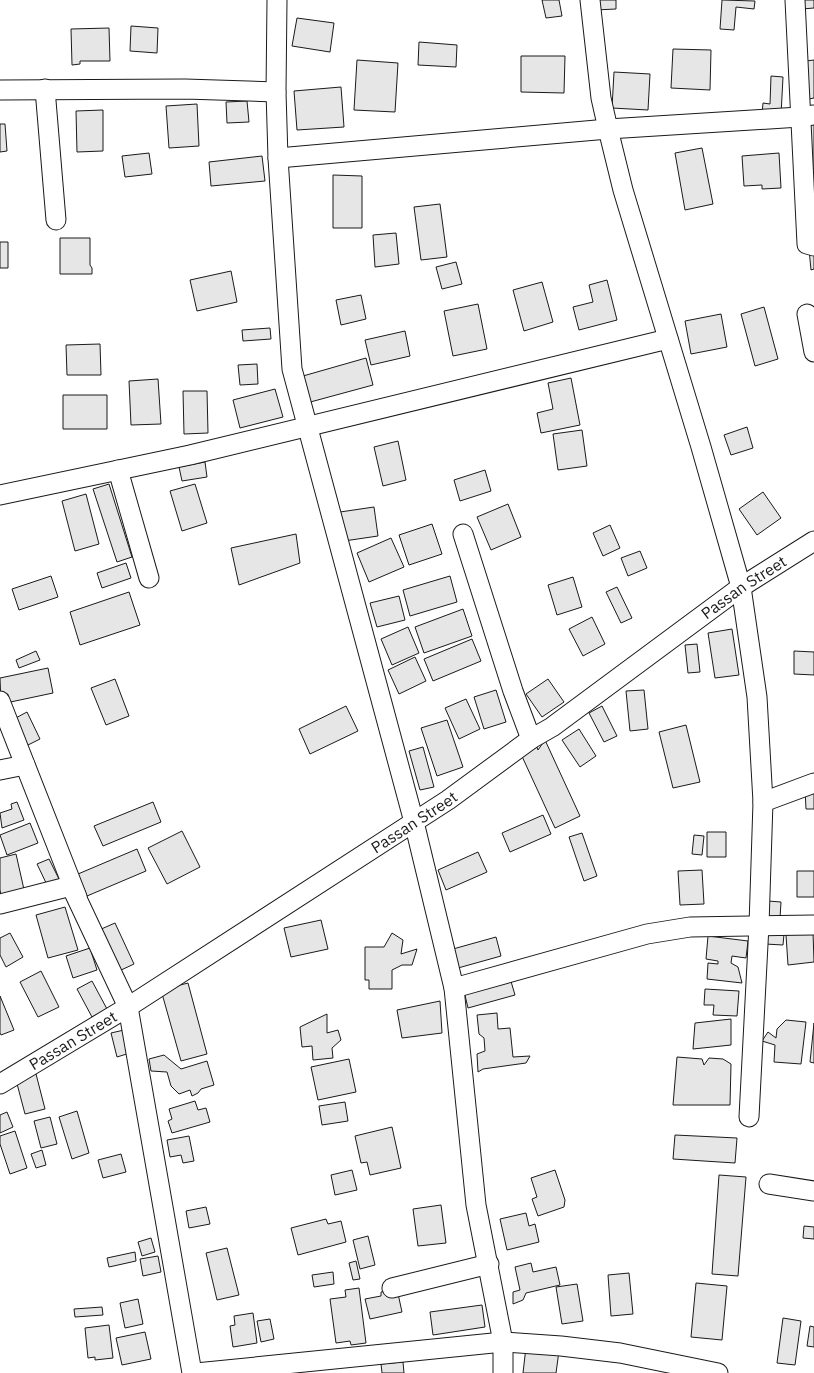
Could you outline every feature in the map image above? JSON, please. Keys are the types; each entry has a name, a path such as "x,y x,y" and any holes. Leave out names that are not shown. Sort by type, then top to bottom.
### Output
{"street":[{"path":"277,0 276,92 278,158 292,369 414,822 454,988 476,1205 503,1342 503,1373"},
{"path":"590,0 601,98 622,190 701,447 741,587 757,697 763,802 749,1117"},
{"path":"795,0 807,116 807,244 814,246"},
{"path":"45,89 56,220"},
{"path":"0,90 185,89 276,92"},
{"path":"278,158 608,129 807,116"},
{"path":"807,314 814,352"},
{"path":"0,495 190,455 668,339"},
{"path":"118,470 149,578"},
{"path":"463,534 513,691 531,739"},
{"name":"Passan Street","path":"0,1084 448,800 531,739 552,727 741,587 814,542"},
{"path":"0,701 71,885 126,1003 194,1373 503,1342 561,1346 620,1354 718,1373"},
{"path":"0,770 25,765"},
{"path":"763,802 814,783"},
{"path":"0,904 71,886 126,1003"},
{"path":"454,988 647,934 690,928 814,925"},
{"path":"770,1184 814,1191"},
{"path":"392,1288 489,1264"}],"building":[{"path":"542,0 559,0 562,16 546,18"},
{"path":"595,0 616,0 616,9 595,10"},
{"path":"722,0 755,1 754,9 736,7 734,30 720,29"},
{"path":"802,0 814,0 814,8 802,9"},
{"path":"297,18 334,23 330,52 292,46"},
{"path":"131,26 158,28 157,53 130,51"},
{"path":"109,28 110,61 80,61 80,64 72,65 71,29"},
{"path":"419,42 457,45 456,67 418,65"},
{"path":"673,49 711,50 710,90 671,88"},
{"path":"521,56 565,56 564,93 521,92"},
{"path":"357,60 398,63 395,112 354,110"},
{"path":"814,60 814,98 809,99 806,61"},
{"path":"614,72 650,74 648,110 612,108"},
{"path":"771,76 783,77 781,115 762,114 763,103 770,104"},
{"path":"341,87 344,127 297,130 294,91"},
{"path":"247,101 249,122 227,123 226,102"},
{"path":"197,104 199,146 169,148 166,106"},
{"path":"103,110 103,151 77,152 76,111"},
{"path":"808,122 814,122 814,169 808,169"},
{"path":"0,124 5,124 7,151 0,152"},
{"path":"702,148 713,204 685,210 675,153"},
{"path":"149,153 152,174 125,177 122,156"},
{"path":"779,153 781,188 762,189 762,185 744,186 742,156"},
{"path":"262,156 265,181 211,186 209,162"},
{"path":"333,175 362,176 362,228 333,228"},
{"path":"440,204 447,257 421,260 414,207"},
{"path":"396,233 399,264 375,267 373,235"},
{"path":"60,238 90,238 92,274 60,274"},
{"path":"0,242 8,242 8,268 0,268"},
{"path":"809,249 814,249 814,269 811,270"},
{"path":"456,262 462,284 442,289 436,267"},
{"path":"231,271 237,302 197,311 190,280"},
{"path":"607,280 617,320 579,330 573,307 593,302 589,285"},
{"path":"542,282 553,322 524,331 513,290"},
{"path":"361,295 366,319 341,325 336,300"},
{"path":"478,304 487,349 453,356 444,311"},
{"path":"764,307 778,359 755,366 741,314"},
{"path":"721,314 727,347 691,354 685,321"},
{"path":"270,328 271,339 243,341 242,330"},
{"path":"405,331 410,356 371,365 365,340"},
{"path":"100,344 101,375 67,375 66,345"},
{"path":"366,358 373,385 303,404 296,378"},
{"path":"257,364 258,384 240,385 238,365"},
{"path":"571,378 580,425 541,433 537,413 553,409 548,383"},
{"path":"158,379 161,424 131,425 129,381"},
{"path":"275,389 283,417 240,428 233,400"},
{"path":"183,391 207,391 208,433 184,434"},
{"path":"63,395 107,395 107,429 63,429"},
{"path":"747,427 753,448 731,455 724,435"},
{"path":"582,430 587,466 558,470 553,434"},
{"path":"398,441 406,480 383,486 374,447"},
{"path":"205,462 207,477 182,481 179,467"},
{"path":"485,470 491,491 460,501 454,480"},
{"path":"109,484 132,557 117,562 93,489"},
{"path":"195,484 207,523 182,531 170,491"},
{"path":"763,492 781,518 757,535 739,509"},
{"path":"86,494 99,544 75,551 62,501"},
{"path":"508,504 521,537 491,550 477,517"},
{"path":"374,507 378,536 344,541 340,512"},
{"path":"432,524 442,554 409,565 399,535"},
{"path":"610,525 620,548 603,556 593,533"},
{"path":"296,534 300,563 239,585 231,548"},
{"path":"391,538 404,567 369,582 357,553"},
{"path":"640,551 647,568 628,576 621,558"},
{"path":"126,563 131,578 102,588 97,573"},
{"path":"51,576 58,597 19,610 12,589"},
{"path":"450,576 457,602 410,616 403,590"},
{"path":"573,577 582,607 557,615 548,585"},
{"path":"617,587 632,618 621,623 606,592"},
{"path":"129,592 140,625 80,645 70,612"},
{"path":"399,596 405,620 377,627 370,603"},
{"path":"463,609 472,636 424,653 415,627"},
{"path":"592,617 605,644 583,656 569,629"},
{"path":"408,627 419,653 392,665 381,639"},
{"path":"732,629 739,675 715,678 708,633"},
{"path":"472,639 481,661 433,681 424,659"},
{"path":"697,644 700,672 688,673 685,645"},
{"path":"36,651 40,660 19,668 16,660"},
{"path":"794,651 814,652 814,675 794,674"},
{"path":"415,657 426,681 399,694 388,670"},
{"path":"48,668 53,693 1,704 0,678"},
{"path":"115,679 129,716 106,725 91,688"},
{"path":"548,679 564,702 542,717 526,694"},
{"path":"496,690 506,722 484,729 474,697"},
{"path":"644,690 648,729 630,731 626,691"},
{"path":"466,699 480,729 459,739 445,708"},
{"path":"346,706 358,731 310,754 299,729"},
{"path":"602,706 617,736 604,742 589,713"},
{"path":"27,712 40,739 24,747 10,721"},
{"path":"447,720 463,767 437,776 421,728"},
{"path":"686,725 700,782 673,788 659,732"},
{"path":"579,729 596,756 580,767 562,740"},
{"path":"545,740 580,816 555,828 520,752 535,742 538,750"},
{"path":"423,747 434,787 420,790 409,751"},
{"path":"805,789 814,789 814,809 806,809"},
{"path":"17,802 24,820 2,828 0,813 12,809 11,804"},
{"path":"153,802 161,822 103,846 94,826"},
{"path":"543,815 551,834 510,852 502,833"},
{"path":"30,823 38,843 7,855 0,835"},
{"path":"182,831 200,867 167,884 148,848"},
{"path":"707,832 726,832 726,857 707,857"},
{"path":"582,833 597,876 584,881 569,837"},
{"path":"694,835 704,836 702,855 692,854"},
{"path":"137,849 146,871 87,896 78,874"},
{"path":"478,852 487,872 446,890 438,870"},
{"path":"16,854 25,894 2,899 0,890 0,858"},
{"path":"49,859 60,881 48,887 37,864"},
{"path":"702,870 704,904 680,905 678,871"},
{"path":"797,871 814,871 814,897 797,897"},
{"path":"768,901 781,902 780,918 767,917"},
{"path":"65,907 78,950 48,958 36,915"},
{"path":"321,920 328,949 291,957 284,928"},
{"path":"115,923 134,964 119,971 99,930"},
{"path":"766,932 784,934 783,945 765,944"},
{"path":"813,932 814,962 788,965 786,935"},
{"path":"10,933 23,957 6,967 0,955 0,938"},
{"path":"392,933 403,940 401,954 417,949 412,965 402,965 392,970 392,989 369,989 369,980 365,980 365,947 384,947"},
{"path":"708,936 748,941 746,958 732,956 731,963 738,967 742,983 707,979 708,963 718,964 718,961 706,959"},
{"path":"496,937 501,956 458,968 453,949"},
{"path":"90,948 97,970 73,978 66,956"},
{"path":"41,971 59,1007 38,1017 20,982"},
{"path":"510,978 515,995 468,1008 464,991"},
{"path":"92,981 107,1009 92,1017 77,989"},
{"path":"188,983 207,1054 181,1061 161,990"},
{"path":"705,989 739,991 737,1016 713,1015 714,1005 704,1005"},
{"path":"0,996 14,1030 1,1035 0,1033"},
{"path":"440,1001 442,1033 402,1038 397,1010"},
{"path":"497,1013 498,1029 510,1028 513,1057 530,1056 526,1063 483,1069 478,1072 477,1054 485,1051 484,1038 479,1034 477,1015"},
{"path":"327,1014 327,1033 338,1030 341,1040 332,1048 333,1058 313,1060 312,1046 302,1047 300,1027"},
{"path":"731,1019 731,1045 693,1049 695,1023"},
{"path":"786,1020 806,1022 801,1064 774,1062 775,1045 762,1041 768,1032 776,1038 777,1029"},
{"path":"814,1023 814,1063 810,1062"},
{"path":"124,1030 130,1053 117,1057 111,1033"},
{"path":"164,1055 181,1069 207,1061 214,1085 201,1089 192,1096 190,1090 179,1094 171,1086 167,1072 151,1071 149,1059"},
{"path":"677,1057 702,1059 704,1065 709,1058 723,1059 731,1064 730,1105 673,1105"},
{"path":"349,1059 356,1092 318,1100 311,1067"},
{"path":"36,1074 45,1109 25,1114 16,1080"},
{"path":"195,1101 198,1110 206,1108 210,1122 172,1133 168,1121 172,1119 169,1109"},
{"path":"345,1102 348,1121 322,1125 319,1106"},
{"path":"77,1111 89,1153 72,1159 59,1117"},
{"path":"7,1112 13,1127 0,1133 0,1115"},
{"path":"50,1117 57,1144 41,1148 34,1121"},
{"path":"392,1127 401,1168 370,1175 367,1162 361,1163 355,1136"},
{"path":"15,1131 27,1168 10,1174 0,1144 0,1136"},
{"path":"675,1135 737,1138 735,1163 673,1159"},
{"path":"189,1136 194,1161 183,1163 181,1155 170,1157 167,1140"},
{"path":"42,1150 46,1165 36,1168 31,1154"},
{"path":"121,1154 126,1172 103,1178 98,1160"},
{"path":"352,1170 357,1190 335,1195 331,1175"},
{"path":"555,1170 565,1200 564,1207 538,1216 532,1199 537,1197 531,1178"},
{"path":"719,1175 746,1177 738,1276 712,1274"},
{"path":"441,1205 446,1243 418,1246 413,1209"},
{"path":"206,1207 210,1224 189,1228 186,1211"},
{"path":"526,1213 529,1226 535,1224 539,1242 507,1250 500,1219"},
{"path":"326,1219 328,1224 341,1221 346,1242 298,1255 291,1228"},
{"path":"804,1226 814,1227 814,1239 803,1238"},
{"path":"368,1236 375,1265 360,1269 353,1240"},
{"path":"151,1238 155,1252 142,1256 138,1242"},
{"path":"227,1248 239,1295 217,1300 206,1253"},
{"path":"135,1252 136,1261 109,1267 107,1258"},
{"path":"158,1256 161,1272 143,1276 140,1259"},
{"path":"356,1261 360,1279 353,1280 349,1263"},
{"path":"531,1263 533,1272 556,1267 560,1285 526,1293 523,1300 513,1304 513,1292 520,1290 515,1267"},
{"path":"333,1272 334,1284 314,1287 312,1275"},
{"path":"629,1273 633,1314 611,1316 608,1275"},
{"path":"696,1283 727,1286 722,1340 691,1337"},
{"path":"577,1284 583,1321 562,1324 556,1287"},
{"path":"359,1288 366,1343 351,1345 350,1341 336,1343 330,1299 346,1297 345,1290"},
{"path":"397,1289 402,1312 370,1319 365,1299 381,1296 381,1292"},
{"path":"138,1299 143,1324 125,1328 120,1303"},
{"path":"482,1305 485,1327 433,1335 430,1312"},
{"path":"102,1307 103,1315 75,1317 74,1309"},
{"path":"253,1313 257,1343 233,1347 230,1326 235,1325 234,1316"},
{"path":"783,1318 801,1321 795,1365 777,1363"},
{"path":"270,1319 274,1339 261,1342 257,1321"},
{"path":"109,1325 113,1358 95,1360 95,1357 88,1358 85,1328"},
{"path":"810,1326 814,1327 814,1347 807,1346"},
{"path":"145,1332 151,1359 122,1365 116,1338"},
{"path":"526,1347 559,1351 556,1373 523,1373"},
{"path":"403,1362 404,1373 382,1373 381,1364"}]}
